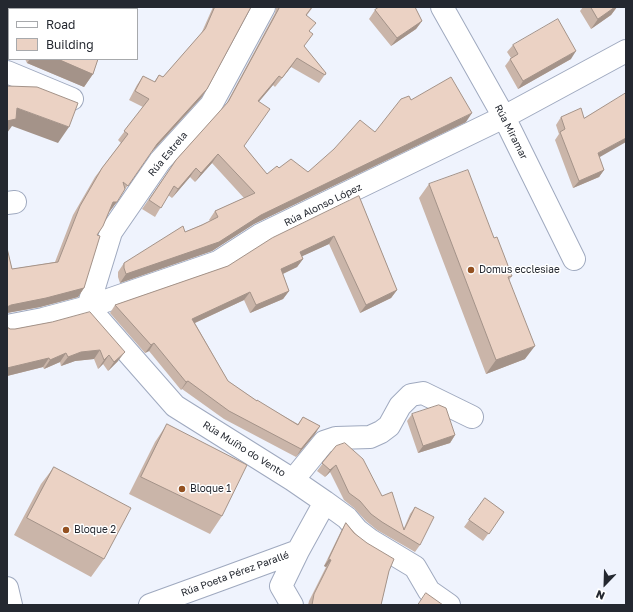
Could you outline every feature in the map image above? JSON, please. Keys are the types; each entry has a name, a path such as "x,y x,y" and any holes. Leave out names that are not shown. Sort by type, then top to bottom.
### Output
{"street":[{"name":"Rúa Estrela","path":"88,307 111,232 160,161 211,105 264,7"},
{"name":"Rúa Miramar","path":"442,7 504,117 574,259"},
{"name":"Rúa Alonso López","path":"7,326 43,319 88,307 218,262 260,235 504,117 626,51"},
{"path":"7,72 72,99"},
{"name":"Rúa Muíño do Vento","path":"88,307 175,406 293,480 347,518 357,530 370,540 415,566 429,591 449,605"},
{"path":"293,480 324,442 336,438 370,437 381,432 389,426 400,406 411,395 423,393 472,417"},
{"path":"292,605 281,586 298,550 325,502"},
{"name":"Rúa Poeta Pérez Parallé","path":"150,605 298,550"},
{"path":"7,588 11,605"}],"building":[{"path":"31,7 65,7 65,8"},
{"path":"215,7 251,7 207,89 157,144 128,186 123,182 125,189 117,202 113,202 103,226 97,235 100,236 84,288 7,307 7,248 12,269 58,262 80,206 102,168 128,134 124,131 149,99 135,91 143,76 155,82 159,75 163,77 205,29"},
{"path":"280,7 312,7 306,15 316,23 309,31 313,34 304,46 326,73 325,75 297,58 282,78 279,76 258,101 270,109 244,146 267,174 277,166 279,168 291,159 308,172 334,149 360,120 375,132 401,99 409,96 411,100 451,77 472,113 261,215 219,242 126,274 124,263 183,226 185,232 202,225 218,217 215,211 255,193 218,154 201,173 196,168 178,189 174,186 161,208 149,200 176,160 228,102"},
{"path":"379,7 415,7 422,21 397,38 375,10"},
{"path":"591,7 615,7 598,19"},
{"path":"558,19 576,51 523,81 510,59 518,54 513,45"},
{"path":"60,60 98,60 93,74"},
{"path":"7,86 37,87 78,103 69,127 17,108 16,119 7,121"},
{"path":"626,93 626,138 598,153 604,170 579,181 560,132 565,129 561,117 581,108 584,118"},
{"name":"Domus ecclesiae","path":"468,170 494,238 497,237 512,276 508,277 535,346 496,360 429,184"},
{"path":"359,196 397,290 366,305 334,236 300,252 303,259 281,269 289,291 256,305 250,292 192,319 228,381 257,401 298,425 303,417 320,426 301,449 229,411 188,381 186,382 154,343 151,345 115,305 228,266 272,238"},
{"path":"90,312 125,352 114,362 109,355 104,360 100,350 81,352 68,357 66,353 50,360 49,358 7,368 7,327 10,329 15,329 52,322"},
{"path":"439,405 446,408 455,435 423,446 412,414"},
{"path":"167,424 247,465 222,516 141,477"},
{"path":"345,443 363,459 382,496 392,492 404,530 415,507 434,517 420,545 371,514 360,501 349,493 336,465 330,470 322,463 336,446"},
{"path":"54,467 131,508 104,559 27,518"},
{"path":"485,498 504,512 489,534 469,520"},
{"path":"346,523 354,533 367,543 394,559 389,571 381,605 312,605 314,594 331,560 329,559"},
{"path":"426,593 443,605 418,605"}],"place":[{"name":"Domus ecclesiae","path":"471,270"},
{"name":"Bloque 1","path":"182,489"},
{"name":"Bloque 2","path":"66,530"}]}
